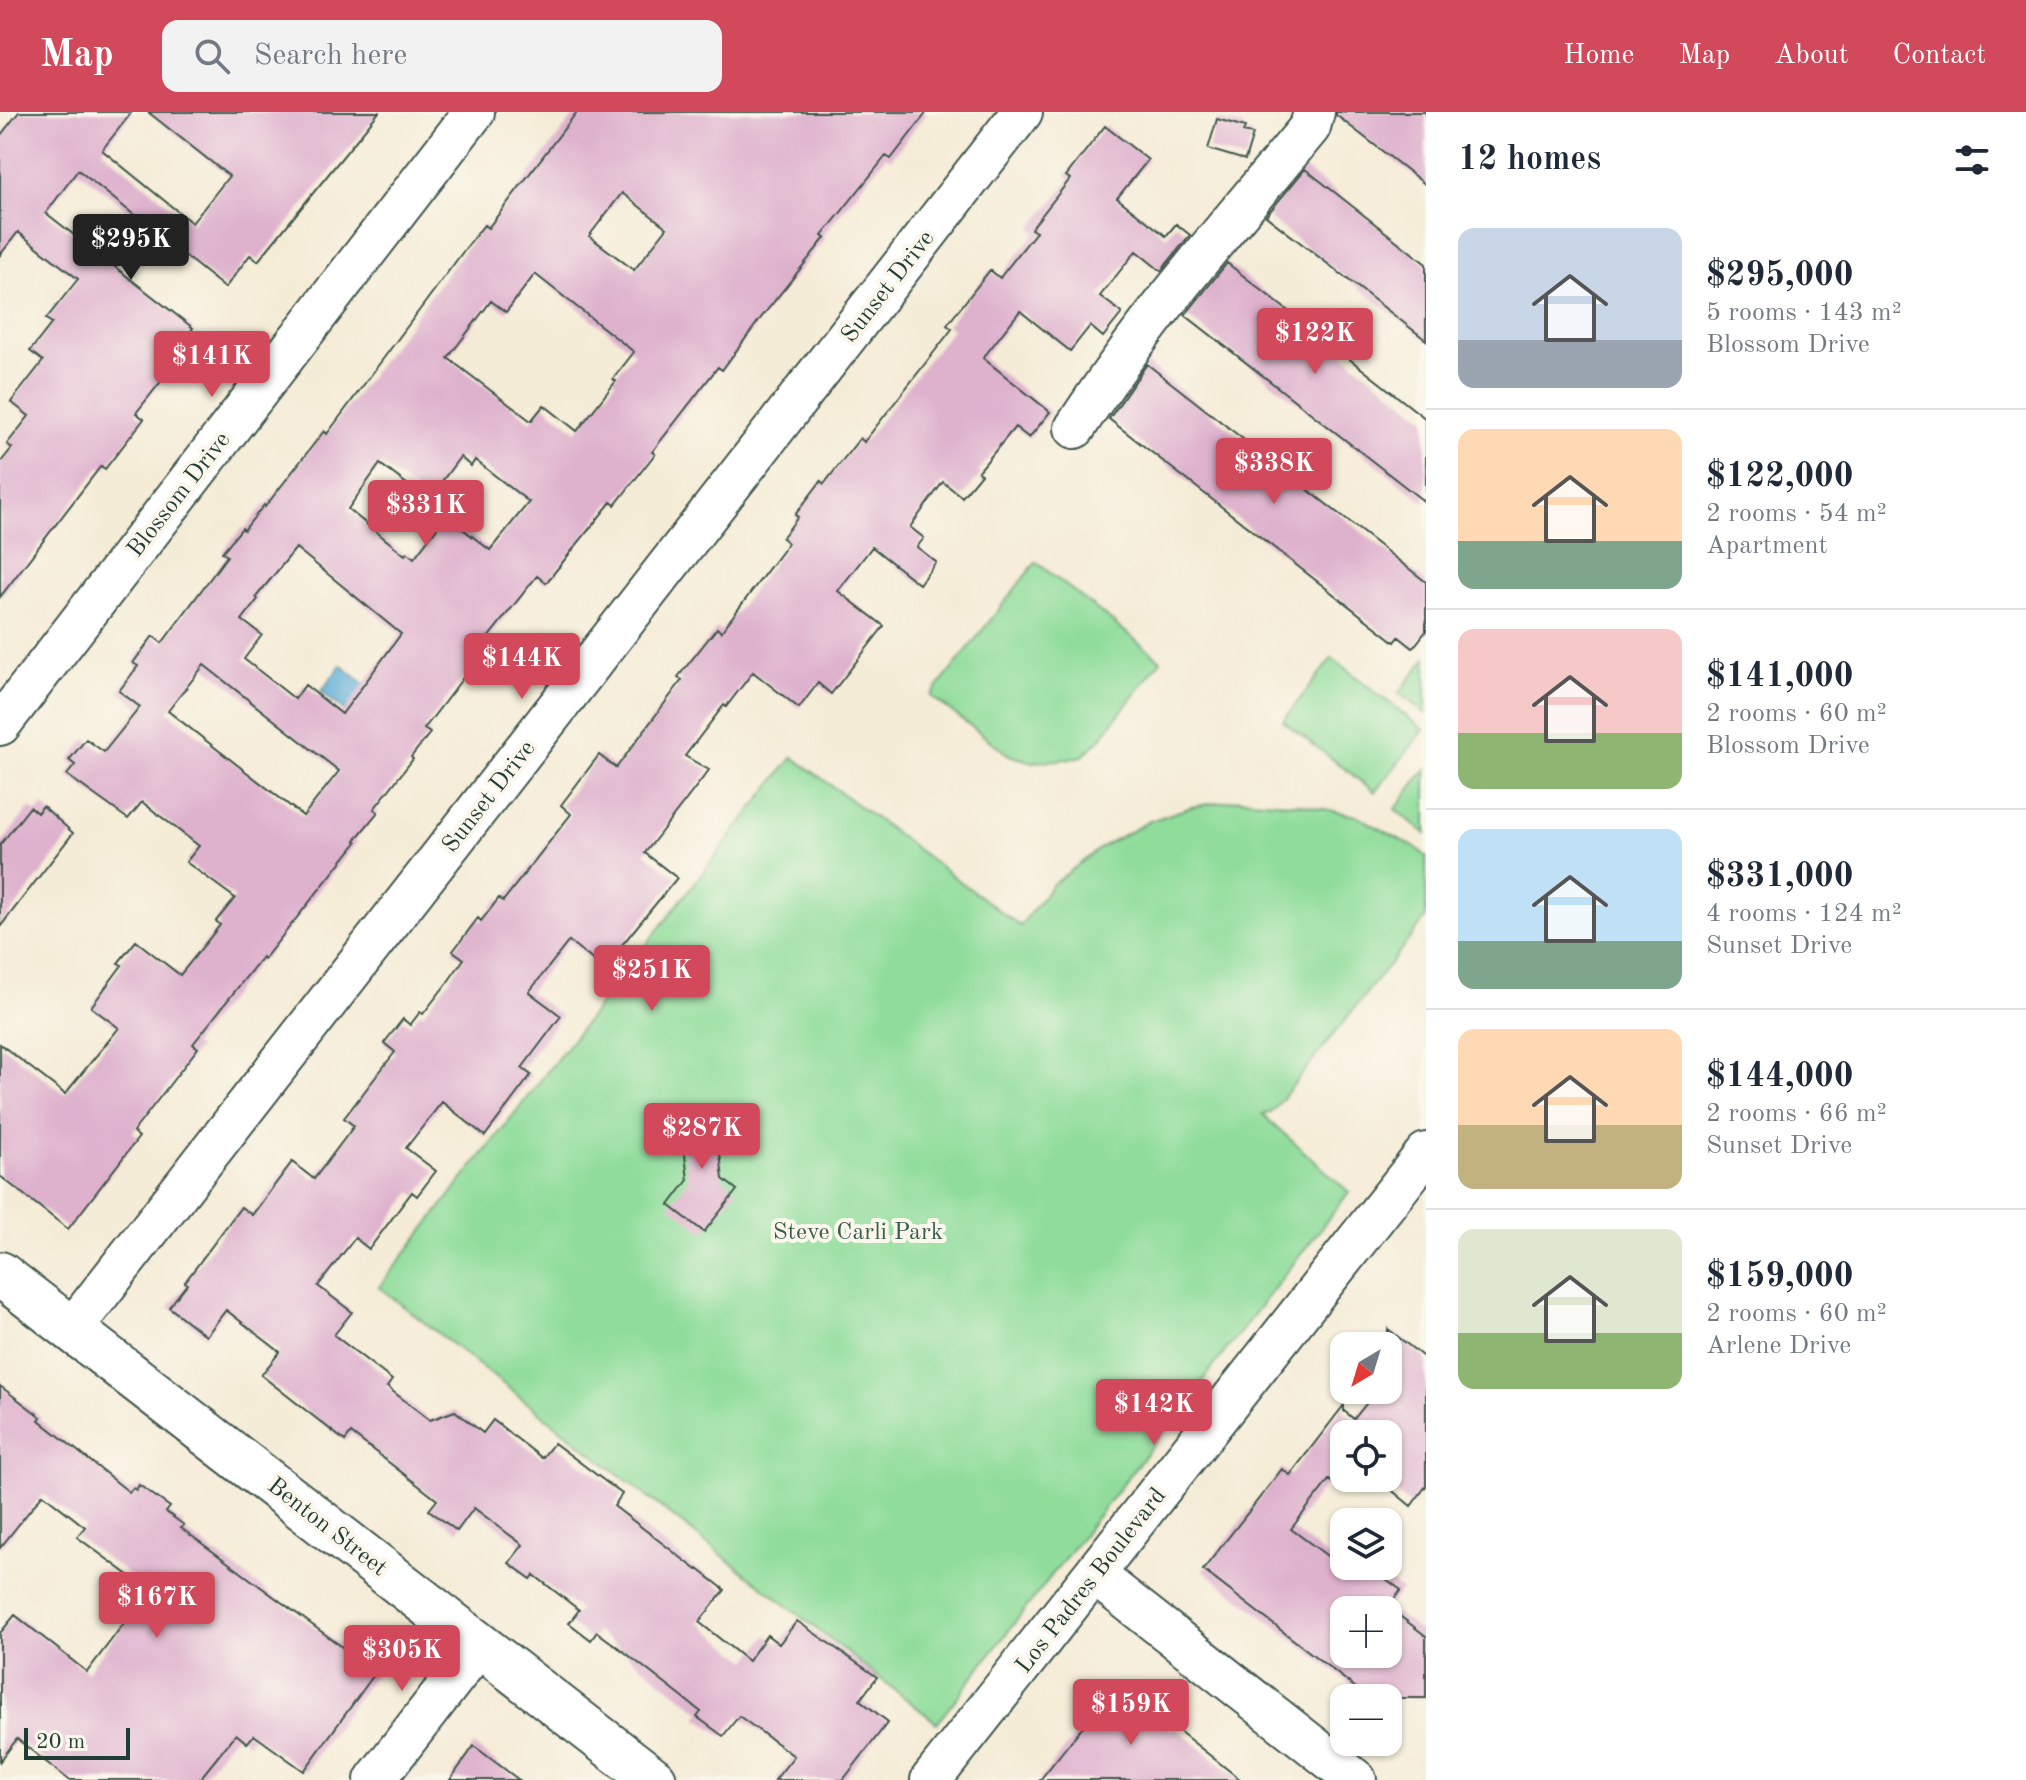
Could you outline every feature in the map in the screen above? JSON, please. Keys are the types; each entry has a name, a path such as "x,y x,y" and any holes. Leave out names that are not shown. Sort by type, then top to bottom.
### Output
{"main road":[{"name":"Benton Street","path":"0,1274 654,1780"}],"street":[{"name":"Blossom Drive","path":"0,725 474,112"},
{"name":"Sunset Drive","path":"72,1329 1022,112"},
{"path":"1075,428 1106,379 1310,127 1314,112"},
{"name":"Los Padres Boulevard","path":"931,1780 1426,1153"},
{"path":"1095,1575 1356,1780"},
{"path":"375,1780 480,1644"}],"green space":[{"path":"1036,562 1161,660 1100,739 1083,756 1032,762 1009,755 931,696"},
{"path":"1332,658 1424,730 1375,792 1283,721"},
{"path":"1426,658 1426,714 1399,693"},
{"name":"Steve Carli Park","path":"793,757 1020,926 1053,884 1103,846 1150,821 1191,807 1240,799 1301,804 1357,816 1426,856 1426,918 1271,1113 1262,1114 1349,1192 937,1723 379,1287"},
{"path":"1426,769 1426,834 1395,809"}],"water":[{"path":"341,665 370,689 348,713 321,692"}],"building":[{"path":"19,112 132,112 102,150 192,223 229,176 148,112 379,112 258,261 250,255 225,288 78,170 46,213 193,328 183,342 189,346 136,413 144,419 105,469 101,466 0,597 0,463 12,448 7,444 29,416 11,402 43,361 30,351 52,323 46,319 78,279 18,232 0,255 0,136"},
{"path":"577,112 927,112 891,159 886,156 822,236 825,238 722,370 718,367 615,505 611,502 546,583 537,576 468,663 472,666 424,729 430,733 374,809 378,812 355,840 357,842 193,1044 198,1048 133,1132 139,1137 68,1229 0,1176 0,1044 65,1094 119,1028 91,1007 122,965 118,963 136,941 180,975 220,925 216,921 235,898 186,862 199,846 142,802 128,819 67,775 75,765 69,760 86,739 104,752 140,707 119,691 138,666 133,663 153,636 162,643 227,556 222,552 265,507 324,431 327,434 465,249 484,225 488,228","holes":["622,193 667,228 634,270 589,236","535,274 634,352 577,431 544,405 531,421 448,358 491,301 506,312","460,457 471,466 475,460 529,502 490,550 446,516 414,558 407,552 405,555 348,509 380,464 428,500","296,548 401,634 342,714 305,685 295,699 244,659 262,635 242,620 258,599 256,597","204,665 339,771 303,816 168,711"]},
{"path":"1336,112 1426,112 1426,185 1336,115"},
{"path":"1217,119 1245,127 1243,132 1253,134 1245,160 1208,149"},
{"path":"1105,126 1148,160 1117,198 1166,236 1176,224 1190,235 1161,271 1136,251 1100,296 1122,313 1103,337 1090,326 1070,351 1020,311 983,358 1050,412 1029,438 1015,427 962,497 943,482 910,527 924,538 917,547 936,562 919,584 872,547 838,591 884,626 831,694 818,683 799,708 753,672 726,707 724,705 685,756 709,770 645,853 677,878 603,968 569,941 529,992 561,1016 522,1068 531,1075 485,1136 442,1102 406,1148 436,1171 417,1196 412,1192 369,1249 355,1238 318,1286 352,1312 334,1335 392,1380 387,1387 430,1420 455,1411 483,1433 493,1420 542,1458 554,1443 622,1494 614,1506 725,1590 699,1622 748,1661 767,1635 779,1644 797,1621 877,1677 860,1700 888,1722 843,1780 775,1780 794,1756 739,1716 723,1736 697,1717 701,1712 627,1654 597,1632 591,1640 569,1623 579,1610 534,1575 531,1579 509,1563 523,1545 474,1508 457,1531 429,1510 437,1500 351,1433 345,1441 261,1375 280,1352 226,1310 206,1336 169,1307 241,1207 252,1215 292,1162 314,1179 354,1126 344,1118 395,1052 384,1043 403,1019 410,1025 420,1012 423,1014 447,983 464,959 453,951 478,918 481,921 499,898 503,901 571,814 561,805 599,755 616,768 682,680 678,677 717,628 721,632 788,543 782,538 798,517 795,515 860,438 864,442 952,329 947,325 990,270 1000,278 1036,232 1031,229 1070,179 1066,176"},
{"path":"1305,169 1426,264 1426,340 1266,216"},
{"path":"1227,263 1426,419 1426,503 1185,315"},
{"path":"1147,364 1426,582 1426,631 1413,648 1399,637 1395,642 1109,419"},
{"path":"43,806 73,833 0,927 0,845 30,807 37,813"},
{"path":"715,1110 723,1179 737,1190 704,1232 669,1205 688,1180 680,1114"},
{"path":"1402,1340 1426,1359 1426,1486 1411,1506 1394,1492 1402,1492 1402,1420 1332,1420 1344,1405 1344,1411 1354,1419 1366,1404 1402,1404"},
{"path":"0,1386 129,1492 139,1485 170,1507 166,1512 184,1525 181,1528 376,1672 304,1771 254,1735 247,1743 236,1734 199,1780 69,1780 17,1739 0,1761 0,1633 15,1615 87,1672 149,1590 77,1537 85,1527 43,1494 0,1548"},
{"path":"1330,1423 1330,1481 1291,1529 1330,1558 1330,1580 1387,1580 1401,1590 1396,1596 1330,1596 1330,1668 1203,1570 1282,1469 1290,1475"},
{"path":"1402,1618 1426,1636 1426,1698 1402,1698 1402,1684 1351,1684 1330,1668 1402,1668"},
{"path":"1108,1681 1171,1730 1174,1727 1241,1780 1040,1780 1087,1721 1080,1716"},
{"path":"474,1746 519,1780 450,1780"}]}
